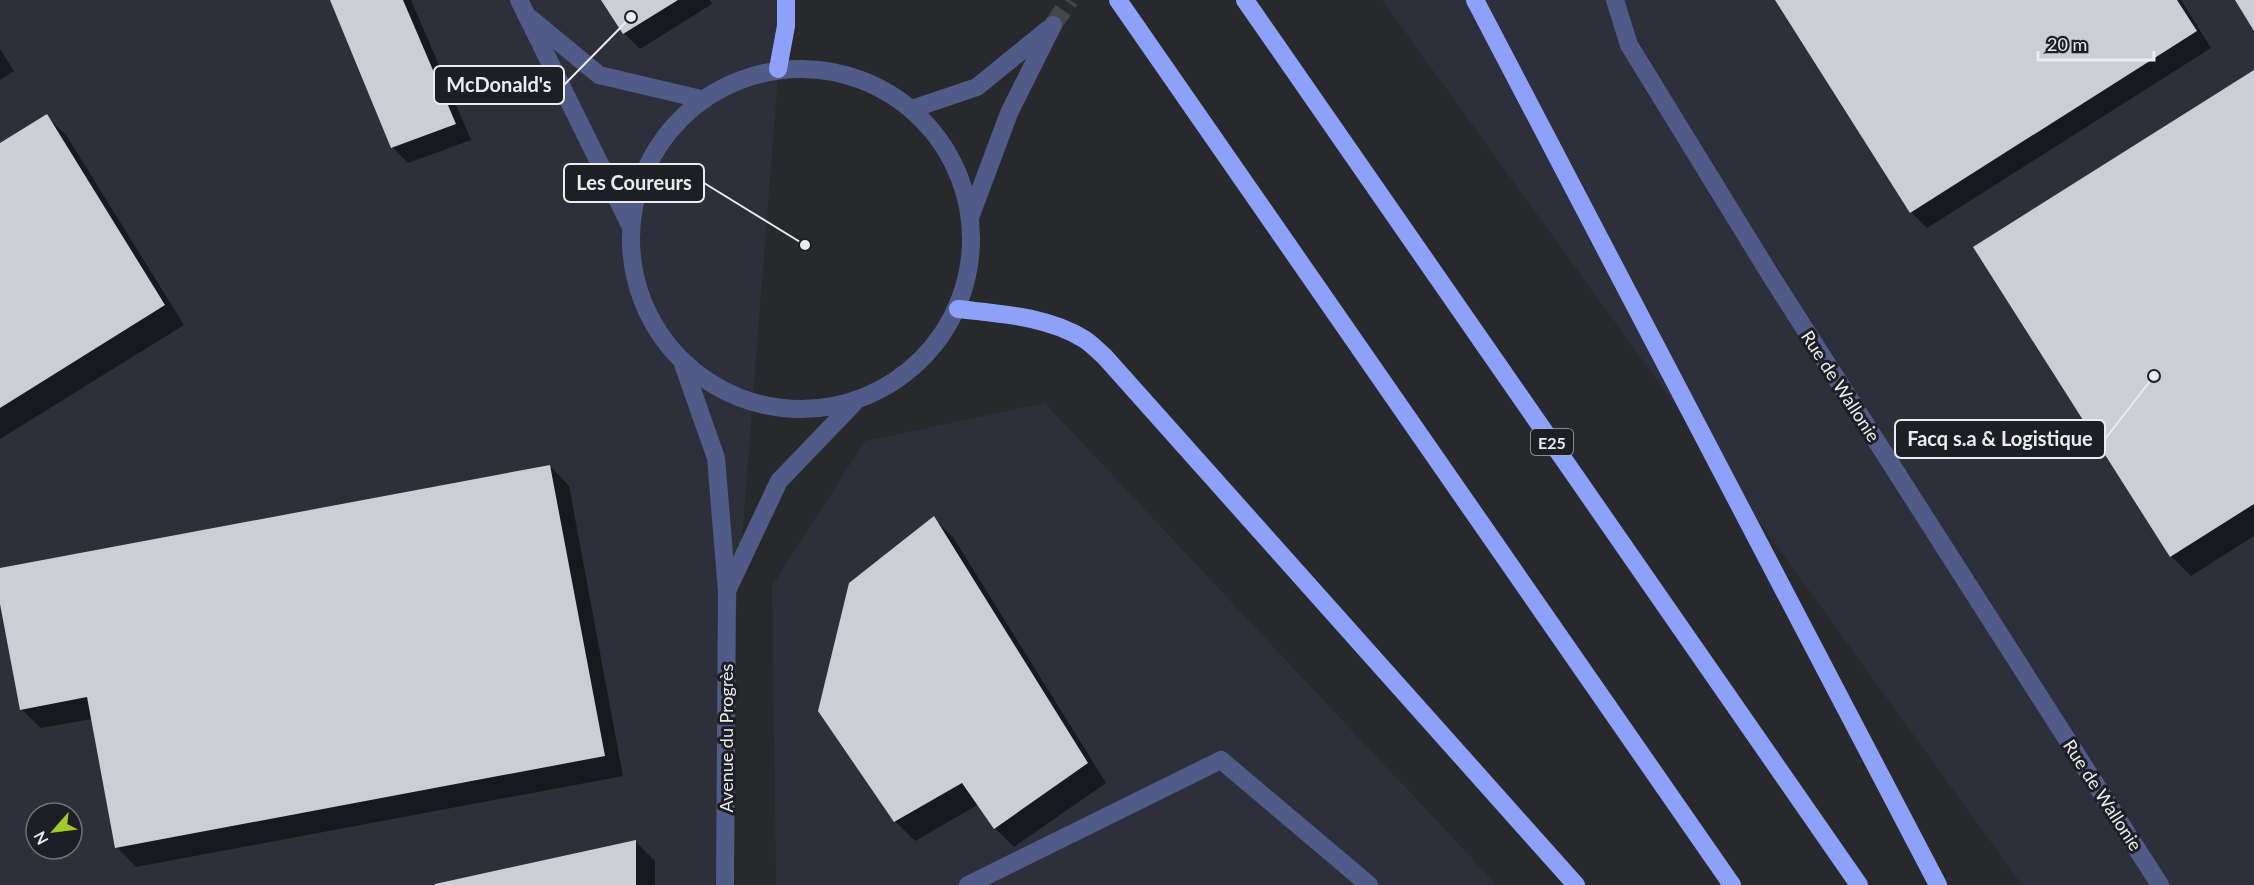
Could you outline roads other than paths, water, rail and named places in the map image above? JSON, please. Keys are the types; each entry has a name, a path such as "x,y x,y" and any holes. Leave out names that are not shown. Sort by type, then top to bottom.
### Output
{"highway":[{"path":"778,69 786,26 786,0"},
{"path":"1118,0 1732,885"},
{"name":"E25","path":"1245,0 1859,885"},
{"path":"1475,0 1938,885"},
{"path":"958,309 1022,316 1051,324 1084,339 1105,357 1576,885"}],"street":[{"name":"Rue de Wallonie","path":"1615,0 1629,45 1746,236 2160,885"},
{"path":"522,6 599,75 700,99"},
{"path":"522,6 630,225"},
{"path":"912,109 977,87 1053,25 1009,113 971,215"},
{"path":"778,69 826,69 872,83 912,109 951,157 971,215 971,263 958,309 933,349 897,382 854,403 794,411 734,398 683,364 651,324 633,276 630,225 641,177 665,134 700,99 738,79 778,69"},
{"name":"Avenue du Progrès","path":"683,364 716,458 727,591 725,885"},
{"name":"Avenue du Progrès","path":"727,591 779,481 854,403"},
{"path":"968,885 1221,760 1369,885"}],"tunnel":[{"path":"1053,25 1070,0"}],"place":[{"name":"McDonald's","path":"631,17"},
{"name":"Les Coureurs","path":"805,245"},
{"name":"Facq s.a & Logistique","path":"2154,376"}]}
